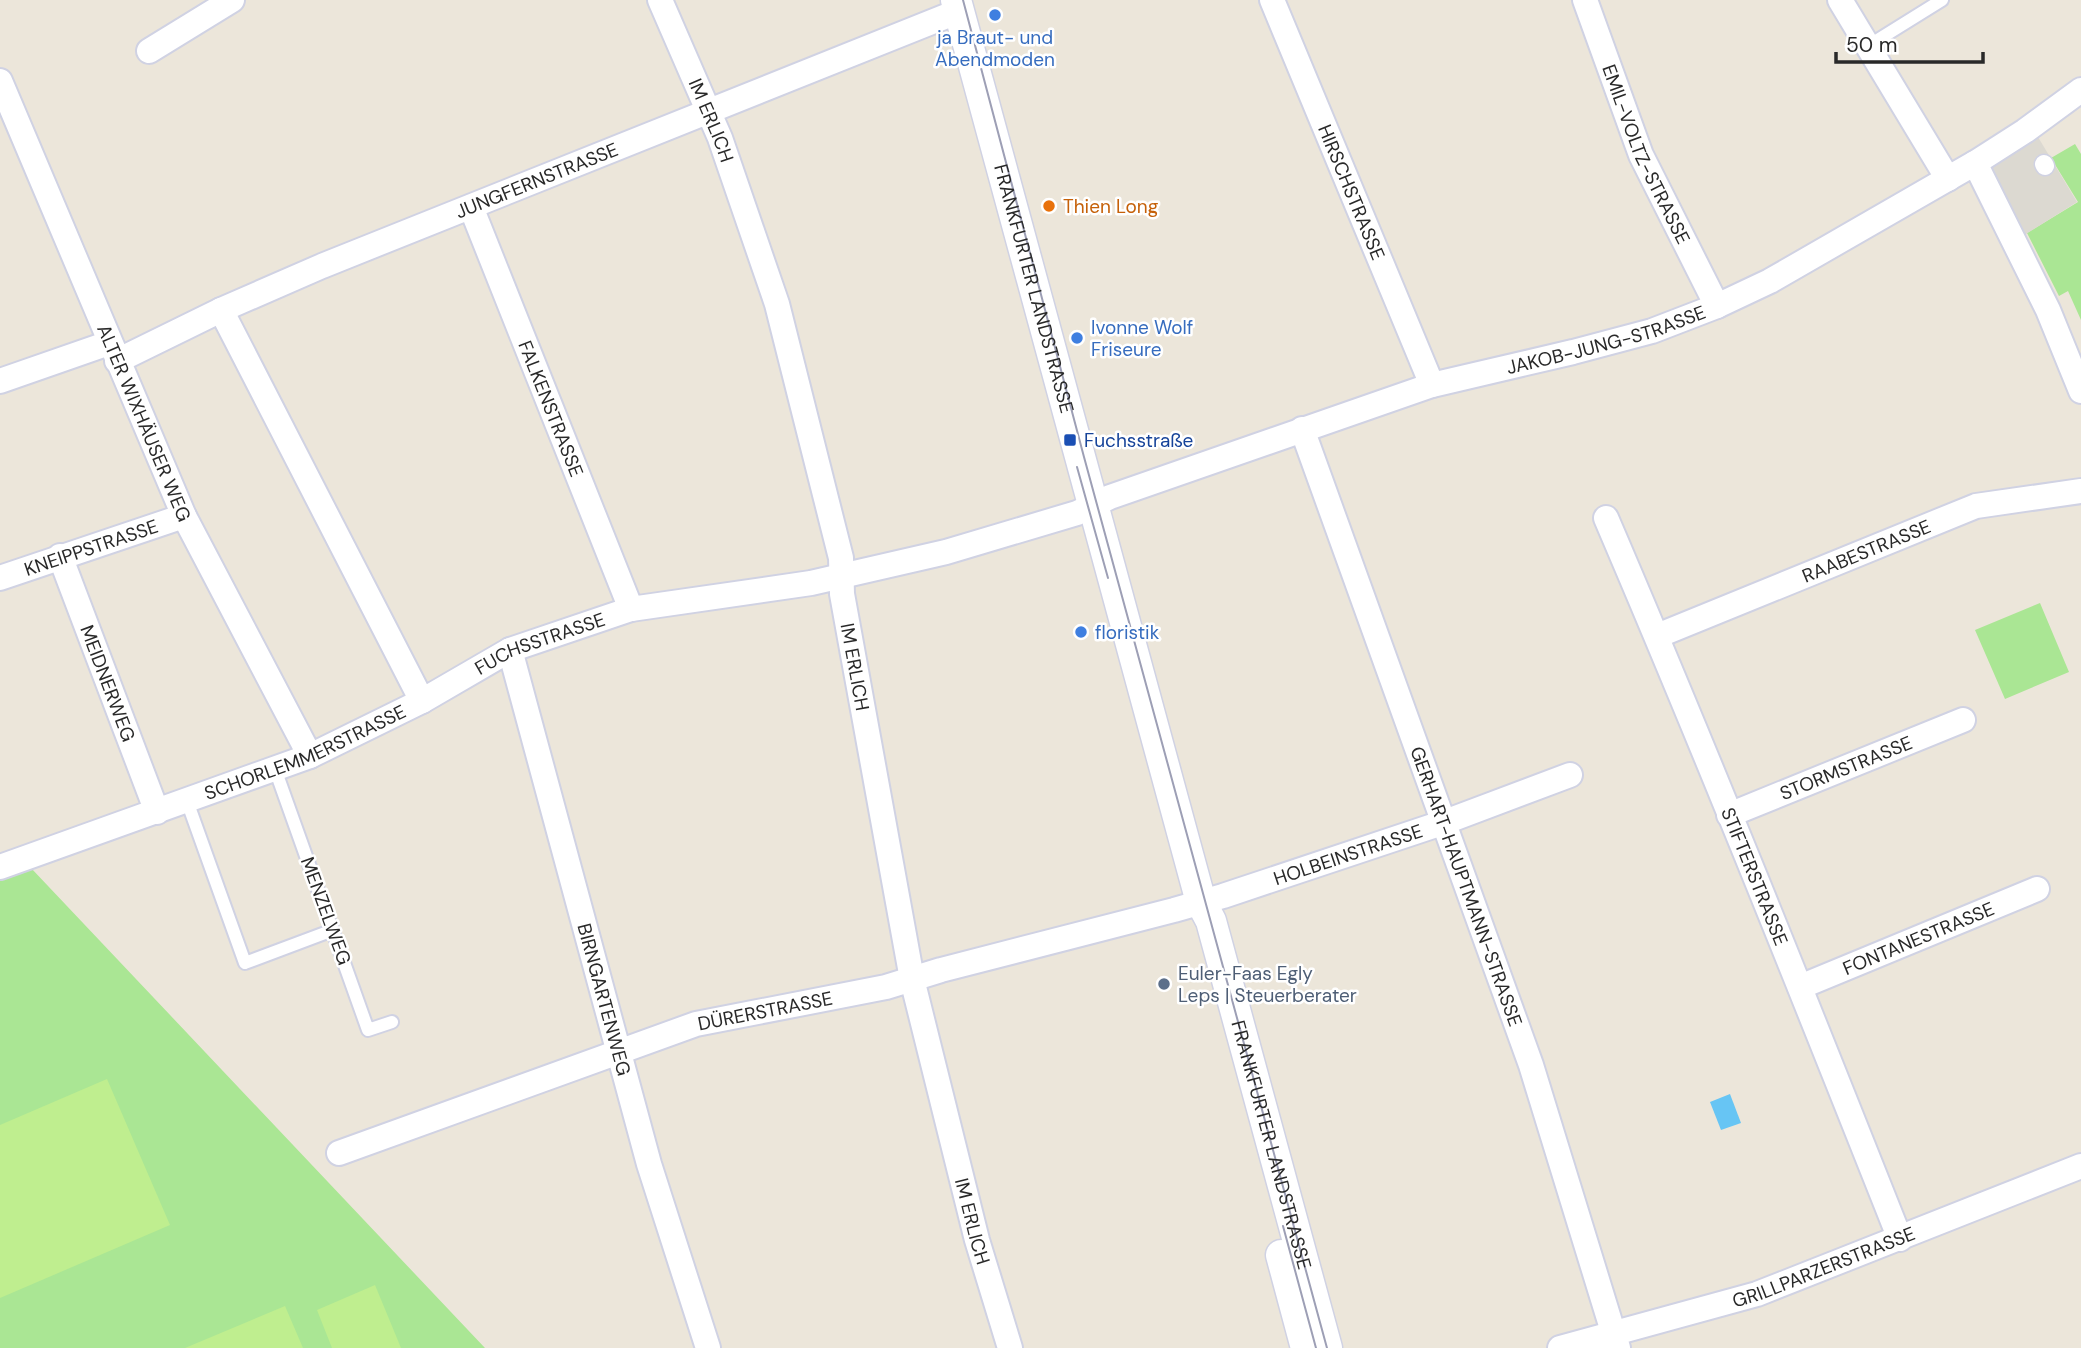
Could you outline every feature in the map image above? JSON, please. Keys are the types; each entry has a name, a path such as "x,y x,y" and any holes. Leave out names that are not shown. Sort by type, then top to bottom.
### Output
{"street":[{"path":"149,51 232,0"},
{"name":"IM ERLICH","path":"660,0 720,138 777,304 841,558 842,594 912,979 977,1240 1010,1348"},
{"name":"HIRSCHSTRASSE","path":"1272,0 1432,385"},
{"name":"EMIL-VOLTZ-STRASSE","path":"1585,0 1640,155 1717,306"},
{"path":"1840,0 1948,179"},
{"name":"JUNGFERNSTRASSE","path":"0,381 113,352 958,5"},
{"name":"FRANKFURTER LANDSTRASSE","path":"958,5 1201,902 1211,920 1327,1348"},
{"name":"ALTER WIXHÄUSER WEG","path":"0,81 184,516 310,756"},
{"name":"JAKOB-JUNG-STRASSE","path":"1093,505 1432,385 1652,331 1717,306 1770,281 1975,163 2081,90"},
{"path":"1975,163 2036,283 2081,391"},
{"name":"FALKENSTRASSE","path":"471,207 631,609"},
{"path":"220,310 422,701"},
{"name":"GERHART-HAUPTMANN-STRASSE","path":"1302,429 1531,1065 1616,1341"},
{"name":"RAABESTRASSE","path":"1657,636 1976,506 2081,491"},
{"name":"FUCHSSTRASSE","path":"422,701 510,650 631,609 811,583 1004,536 1077,513 1093,505"},
{"name":"KNEIPPSTRASSE","path":"0,578 184,516"},
{"name":"STIFTERSTRASSE","path":"1606,518 1657,636 1900,1239"},
{"name":"MEIDNERWEG","path":"60,556 157,812"},
{"name":"BIRNGARTENWEG","path":"510,650 649,1164 708,1348"},
{"name":"SCHORLEMMERSTRASSE","path":"0,867 310,756 422,701"},
{"name":"STORMSTRASSE","path":"1729,815 1963,720"},
{"name":"HOLBEINSTRASSE","path":"1201,902 1445,822 1570,775"},
{"name":"FONTANESTRASSE","path":"1800,987 2037,890"},
{"name":"FRANKFURTER LANDSTRASSE","path":"1201,902 1196,934 1306,1348"},
{"name":"DÜRERSTRASSE","path":"339,1153 696,1024 886,987 1201,902"},
{"name":"GRILLPARZERSTRASSE","path":"1560,1348 1616,1341 1757,1294 2081,1166"}],"lane":[{"path":"1868,46 1942,0"},
{"name":"MENZELWEG","path":"275,769 368,1030 392,1022"},
{"name":"SCHORLEMMERSTRASSE","path":"187,801 245,963 333,930"}],"green space":[{"path":"2075,144 2081,154 2081,320 2068,291 2059,296 2027,233 2078,202 2051,158"},
{"path":"2040,603 2069,672 2005,699 1975,630"},
{"path":"31,868 485,1348 0,1348 0,880"},
{"path":"107,1079 170,1225 0,1298 0,1125"},
{"path":"375,1285 401,1348 332,1348 317,1310"},
{"path":"285,1306 303,1348 185,1348"}],"shaded area":[{"path":"2035,132 2077,202 2021,237 1983,165"}],"water":[{"path":"1730,1094 1741,1123 1721,1130 1710,1102"}],"tram line":[{"path":"963,0 1084,457 1327,1348"},
{"path":"1077,467 1108,578"},
{"path":"1283,1226 1316,1348"}],"place":[{"name":"ja Braut- und Abendmoden","path":"995,15"},
{"name":"Thien Long","path":"1049,206"},
{"name":"Ivonne Wolf Friseure","path":"1077,338"},
{"name":"Fuchsstraße","path":"1070,440"},
{"name":"floristik","path":"1081,632"},
{"name":"Euler-Faas Egly Leps | Steuerberater","path":"1164,984"}]}
